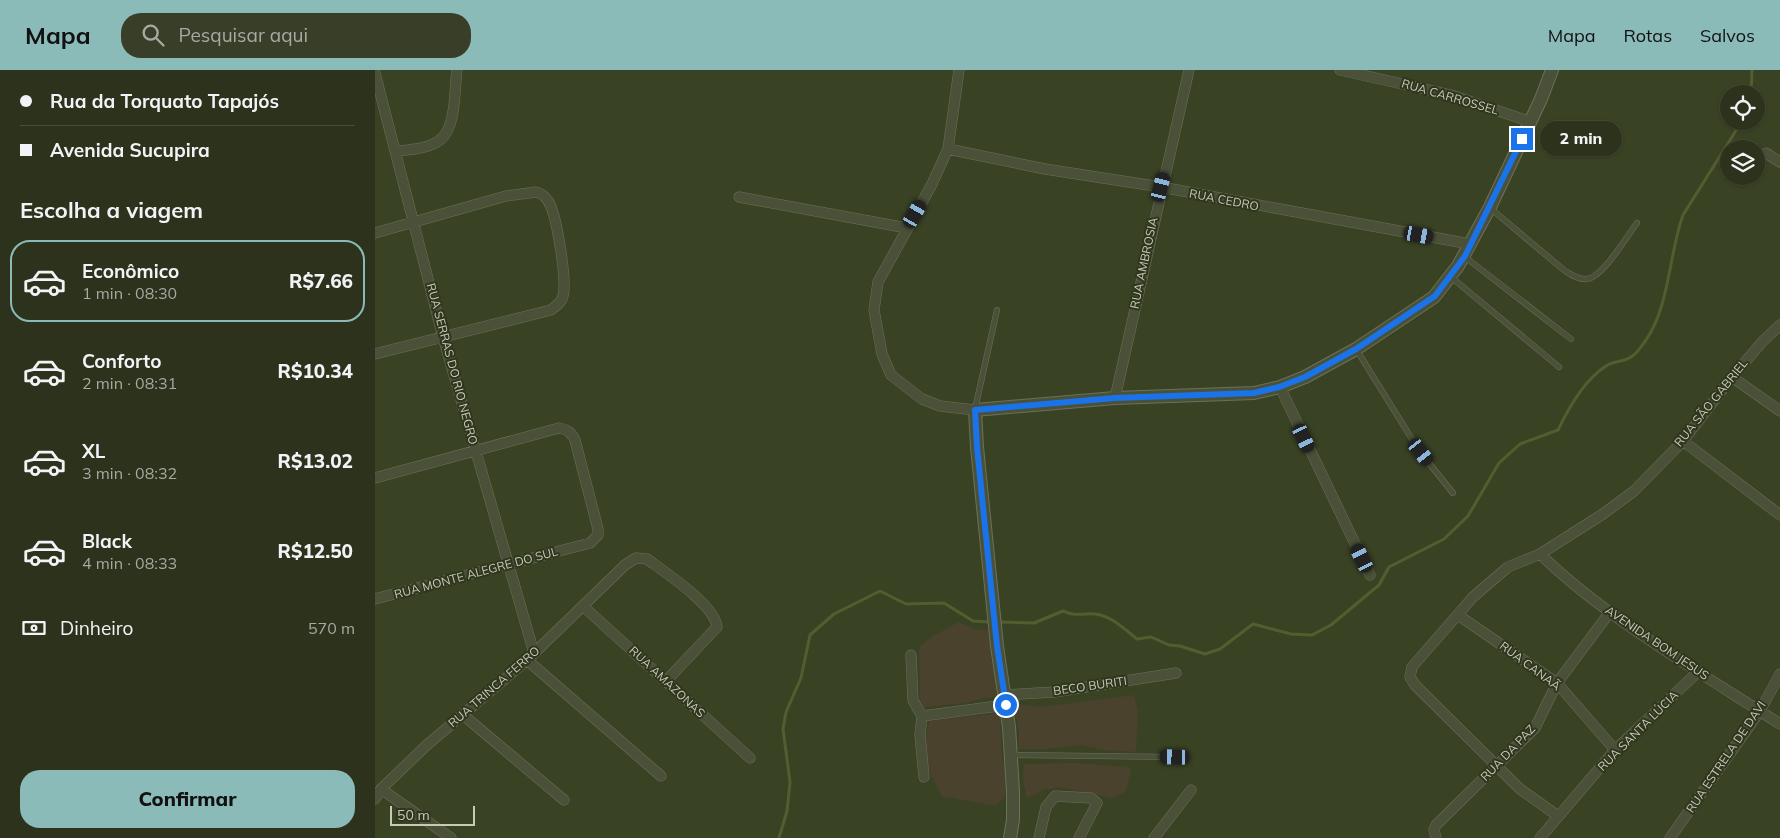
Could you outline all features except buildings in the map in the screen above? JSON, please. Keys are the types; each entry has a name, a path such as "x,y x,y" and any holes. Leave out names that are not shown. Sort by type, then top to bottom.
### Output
{"street":[{"path":"395,152 428,146 445,135 451,122 457,70"},
{"path":"959,70 947,149 931,186 878,282 875,310 881,354 891,375 904,388 921,399 940,406 975,410 1115,398 1241,394 1279,387 1305,377 1356,349 1435,296 1451,277 1465,256 1490,207 1531,122 1552,70"},
{"name":"RUA AMBROSIA","path":"1115,398 1161,187 1189,70"},
{"name":"RUA CARROSSEL","path":"1340,70 1451,95 1531,122"},
{"name":"RUA SERRAS DO RIO NEGRO","path":"375,73 443,337 508,563 531,657"},
{"name":"RUA CEDRO","path":"947,149 1045,170 1161,187 1470,244"},
{"path":"1766,153 1780,162"},
{"path":"375,233 507,196 536,192 548,200 558,234 564,288 563,298 551,310 375,354"},
{"path":"739,197 907,228"},
{"name":"RUA SÃO GABRIEL","path":"1497,766 1410,677 1412,667 1473,597 1508,567 1539,554 1603,514 1633,490 1683,440 1732,377 1763,341 1780,325"},
{"path":"1732,377 1780,412"},
{"path":"1279,387 1370,575"},
{"path":"975,410 995,628 1005,700 1013,791 1010,838"},
{"name":"RUA MONTE ALEGRE DO SUL","path":"375,599 449,582 508,563 590,543 598,535 592,499 579,463 572,433 559,428 476,450"},
{"path":"1683,440 1780,515"},
{"path":"375,478 476,450"},
{"name":"AVENIDA BOM JESUS","path":"1539,554 1610,612 1780,724"},
{"name":"RUA TRINCA FERRO","path":"375,799 381,790 462,714 531,657 625,565 636,558 647,559 703,604 716,618 717,627 666,681"},
{"name":"RUA AMAZONAS","path":"584,607 750,758"},
{"name":"RUA DA PAZ","path":"1435,838 1433,830 1436,825 1535,728 1557,683 1610,612"},
{"name":"RUA CANAÃ","path":"1458,614 1557,683 1615,750"},
{"path":"911,656 913,700 921,716 920,735 924,777"},
{"path":"531,657 661,776"},
{"name":"RUA SANTA LÚCIA","path":"1540,838 1615,750 1699,671"},
{"name":"BECO BURITI","path":"921,716 1005,700 1176,673"},
{"name":"RUA ESTRELA DE DAVI","path":"1671,838 1760,711 1780,674"},
{"path":"462,714 564,800"},
{"path":"1497,766 1520,789 1558,816"},
{"path":"381,790 451,838"},
{"path":"1154,838 1191,790"},
{"path":"1039,838 1046,807 1055,796 1091,798 1097,803 1079,838"}],"lane":[{"path":"1490,207 1575,278 1587,279 1599,274 1637,223"},
{"path":"1465,256 1571,338"},
{"path":"1451,277 1559,367"},
{"path":"975,410 997,310"},
{"path":"1356,349 1421,452 1453,494"},
{"path":"1009,755 1175,757"}],"shaded area":[{"path":"959,622 975,629 988,631 997,697 965,703 924,707 920,699 919,647 933,636"},
{"path":"1134,695 1138,712 1136,752 1105,750 1080,745 1047,749 1018,749 1019,732 1014,704 1041,707"},
{"path":"1000,713 1002,760 1007,774 1005,797 995,806 942,796 929,769 927,760 926,740 930,721"},
{"path":"1074,763 1129,767 1131,771 1125,792 1111,798 1061,787 1043,790 1027,798 1023,781 1024,764"}],"waterway":[{"path":"1751,85 1752,70"},
{"path":"998,622 1034,623 1063,611 1076,614 1095,614 1107,617 1137,639 1151,637 1169,645 1180,646 1205,654 1220,649 1253,624 1291,634 1312,635 1331,625 1379,585 1389,567 1444,539 1468,516 1499,463 1520,444 1558,430 1572,403 1584,386 1598,372 1612,363 1628,359 1637,352 1654,326 1660,311 1683,215 1736,130"},
{"path":"779,838 787,811 790,782 783,729 786,712 801,678 810,635 834,614 880,591 906,604 944,603 973,621 991,622"}],"route":[{"path":"1006,705 997,646 975,410 1115,398 1186,397 1254,393 1279,387 1305,377 1356,349 1435,296 1465,256 1522,139"}]}
